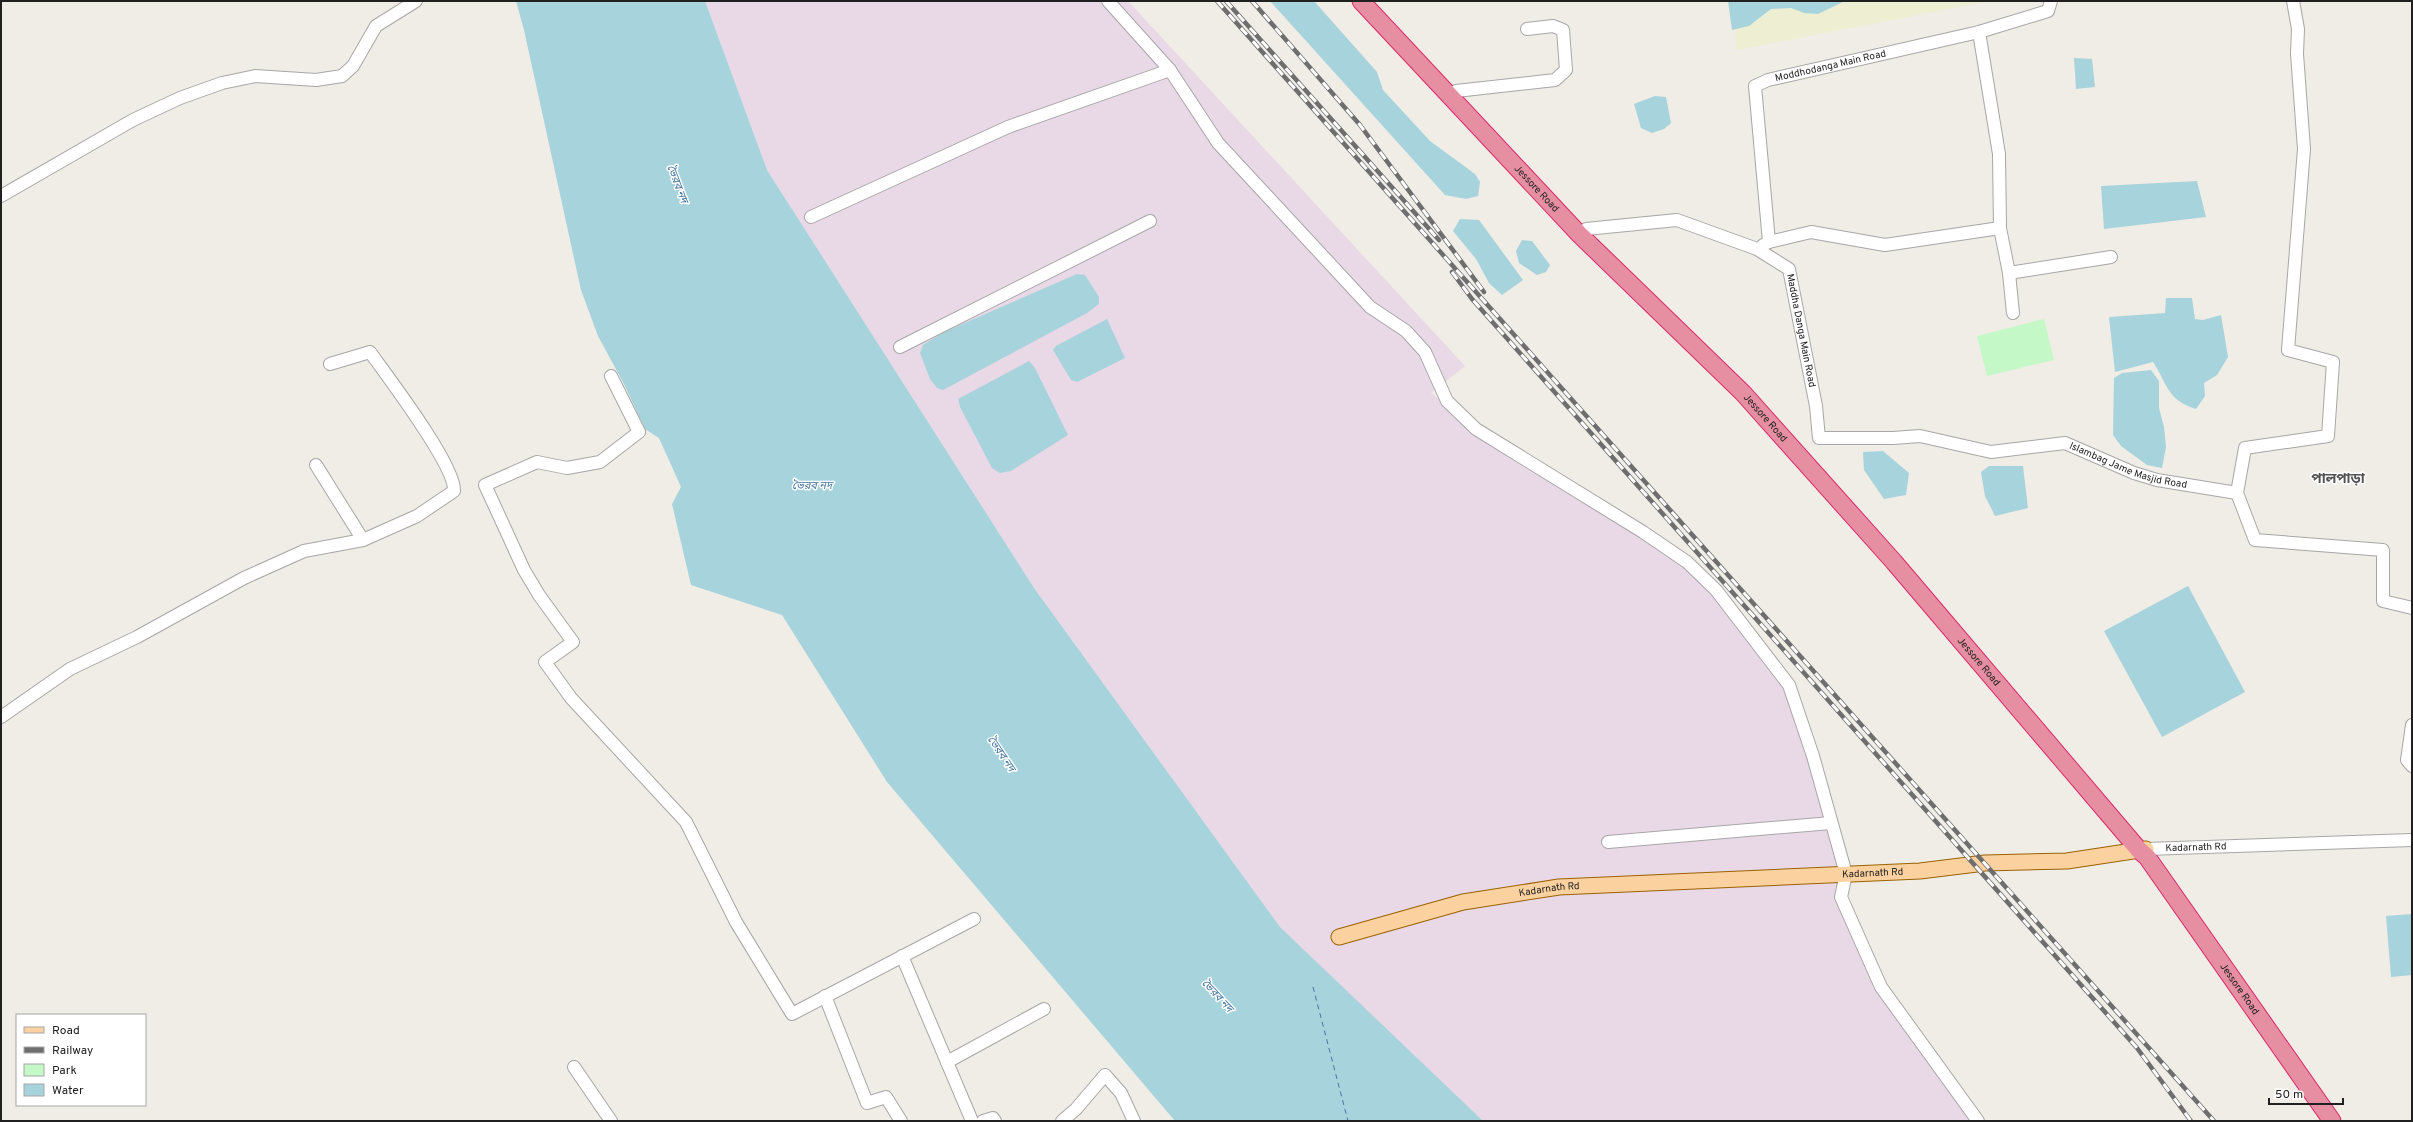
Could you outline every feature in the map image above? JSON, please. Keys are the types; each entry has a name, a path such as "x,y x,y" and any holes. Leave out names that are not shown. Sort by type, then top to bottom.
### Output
{"highway":[{"name":"Jessore Road","path":"1360,1 1578,234 1743,393 1894,562 2144,852"},
{"name":"Jessore Road","path":"1374,1 1456,91 1586,229 1753,390 1864,514 2113,805 2144,852 2332,1121"}],"main road":[{"name":"Kadarnath Rd","path":"1339,937 1463,902 1559,887 1920,871 1985,863 2067,861 2144,852"}],"street":[{"path":"1,196 133,120 180,98 215,85 255,76 316,80 342,76 353,66 376,26 416,1"},
{"path":"1108,1 1170,70 1218,144 1370,307 1406,331 1425,352 1447,401 1453,407 1476,429 1643,532 1687,562 1716,590 1789,685 1813,756 1846,874 1841,897 1881,987 1978,1121"},
{"name":"Moddhodanga Main Road","path":"1769,242 1755,86 1768,80 1979,32 2048,11 2051,1"},
{"path":"2293,1 2298,29 2296,54 2304,149 2288,350 2333,362 2328,436 2245,448 2237,493 2255,540 2383,550 2383,601 2412,608"},
{"path":"1456,91 1555,80 1566,70 1563,30 1553,26 1527,29"},
{"path":"1979,32 1999,154 2000,228 2013,313"},
{"path":"811,217 1008,127 1170,70"},
{"name":"Maddha Danga Main Road","path":"1586,229 1677,220 1757,249 1789,269 1816,406 1819,438"},
{"path":"900,347 1150,221"},
{"path":"1757,249 1769,242 1811,232 1885,245 2000,228"},
{"path":"2008,273 2112,257"},
{"path":"1,717 70,669 137,637 244,578 304,552 363,540 417,516 454,491 449,470 422,426 370,352 330,364"},
{"path":"611,376 639,432 600,462 567,468 537,462 485,485 524,570 539,595 573,642 544,662 571,698 686,822 736,922 792,1014 974,919"},
{"name":"Islambag Jame Masjid Road","path":"1819,438 1893,438 1920,436 1991,452 2065,443 2134,473 2157,480 2237,493"},
{"path":"316,465 363,540"},
{"path":"2412,725 2407,760 2412,766"},
{"path":"1608,842 1831,823"},
{"name":"Kadarnath Rd","path":"2144,852 2412,840"},
{"path":"902,956 972,1121"},
{"path":"825,996 867,1103 886,1097 901,1121"},
{"path":"947,1062 1044,1009"},
{"path":"574,1067 611,1121"},
{"path":"1062,1121 1076,1110 1105,1075 1120,1093 1134,1121"},
{"path":"983,1121 993,1118 995,1121"}],"shaded area":[{"path":"705,1 1128,1 1465,366 1431,393 1476,429 1687,562 1794,700 1831,823 1841,897 1881,987 1984,1121 1480,1121 1280,927 1034,588 767,170"}],"green space":[{"path":"1731,1 1992,1 1737,50"},
{"path":"2044,319 2054,360 1987,376 1977,336"}],"water":[{"name":"ভৈরব নদ","path":"516,1 705,1 767,170 1034,588 1280,927 1483,1121 1175,1121 887,782 782,615 691,585 672,504 681,487 659,438 645,429 624,384 598,336 581,290 524,30"},
{"path":"1270,1 1314,1 1377,72 1383,90 1430,141 1475,174 1480,182 1478,196 1466,199 1445,195"},
{"path":"1728,1 1845,1 1818,14 1804,13 1791,8 1771,9 1749,26 1732,30"},
{"path":"2074,58 2092,59 2095,87 2076,89"},
{"path":"1655,96 1666,97 1671,123 1664,129 1652,133 1641,128 1634,104"},
{"path":"2197,181 2206,217 2104,229 2101,186"},
{"path":"1460,219 1479,220 1523,280 1502,295 1489,283 1476,259 1453,231"},
{"path":"1522,240 1532,241 1550,265 1546,272 1537,275 1519,263 1516,251"},
{"path":"1077,274 1085,275 1099,297 1099,304 1087,313 943,390 937,388 930,379 920,353 923,345 944,332"},
{"path":"2166,298 2192,298 2195,319 2203,320 2221,315 2228,357 2217,375 2204,383 2205,396 2196,409 2179,401 2169,391 2153,362 2115,372 2109,317 2165,313"},
{"path":"1107,319 1125,358 1077,382 1071,380 1053,350 1056,346"},
{"path":"1029,361 1035,368 1068,435 1011,471 1000,473 992,468 960,407 958,399"},
{"path":"2151,370 2159,381 2159,408 2164,427 2166,447 2162,468 2147,465 2121,446 2113,435 2114,378 2122,373"},
{"path":"1883,451 1909,473 1906,495 1884,499 1864,470 1863,452"},
{"path":"1989,466 2023,466 2028,508 1995,516 1985,496 1981,472"},
{"path":"2188,586 2245,692 2162,737 2104,631"},
{"path":"2412,914 2412,975 2391,977 2386,916"}],"ferry route":[{"path":"1313,987 1348,1121"}],"railway":[{"path":"1217,1 2214,1121"},
{"path":"1226,1 1439,240"},
{"path":"1252,1 1360,125 1484,292"},
{"path":"1452,272 1472,299 2137,1048 2191,1121"}],"district":[{"name":"পালপাড়া","path":"2338,479"}]}
